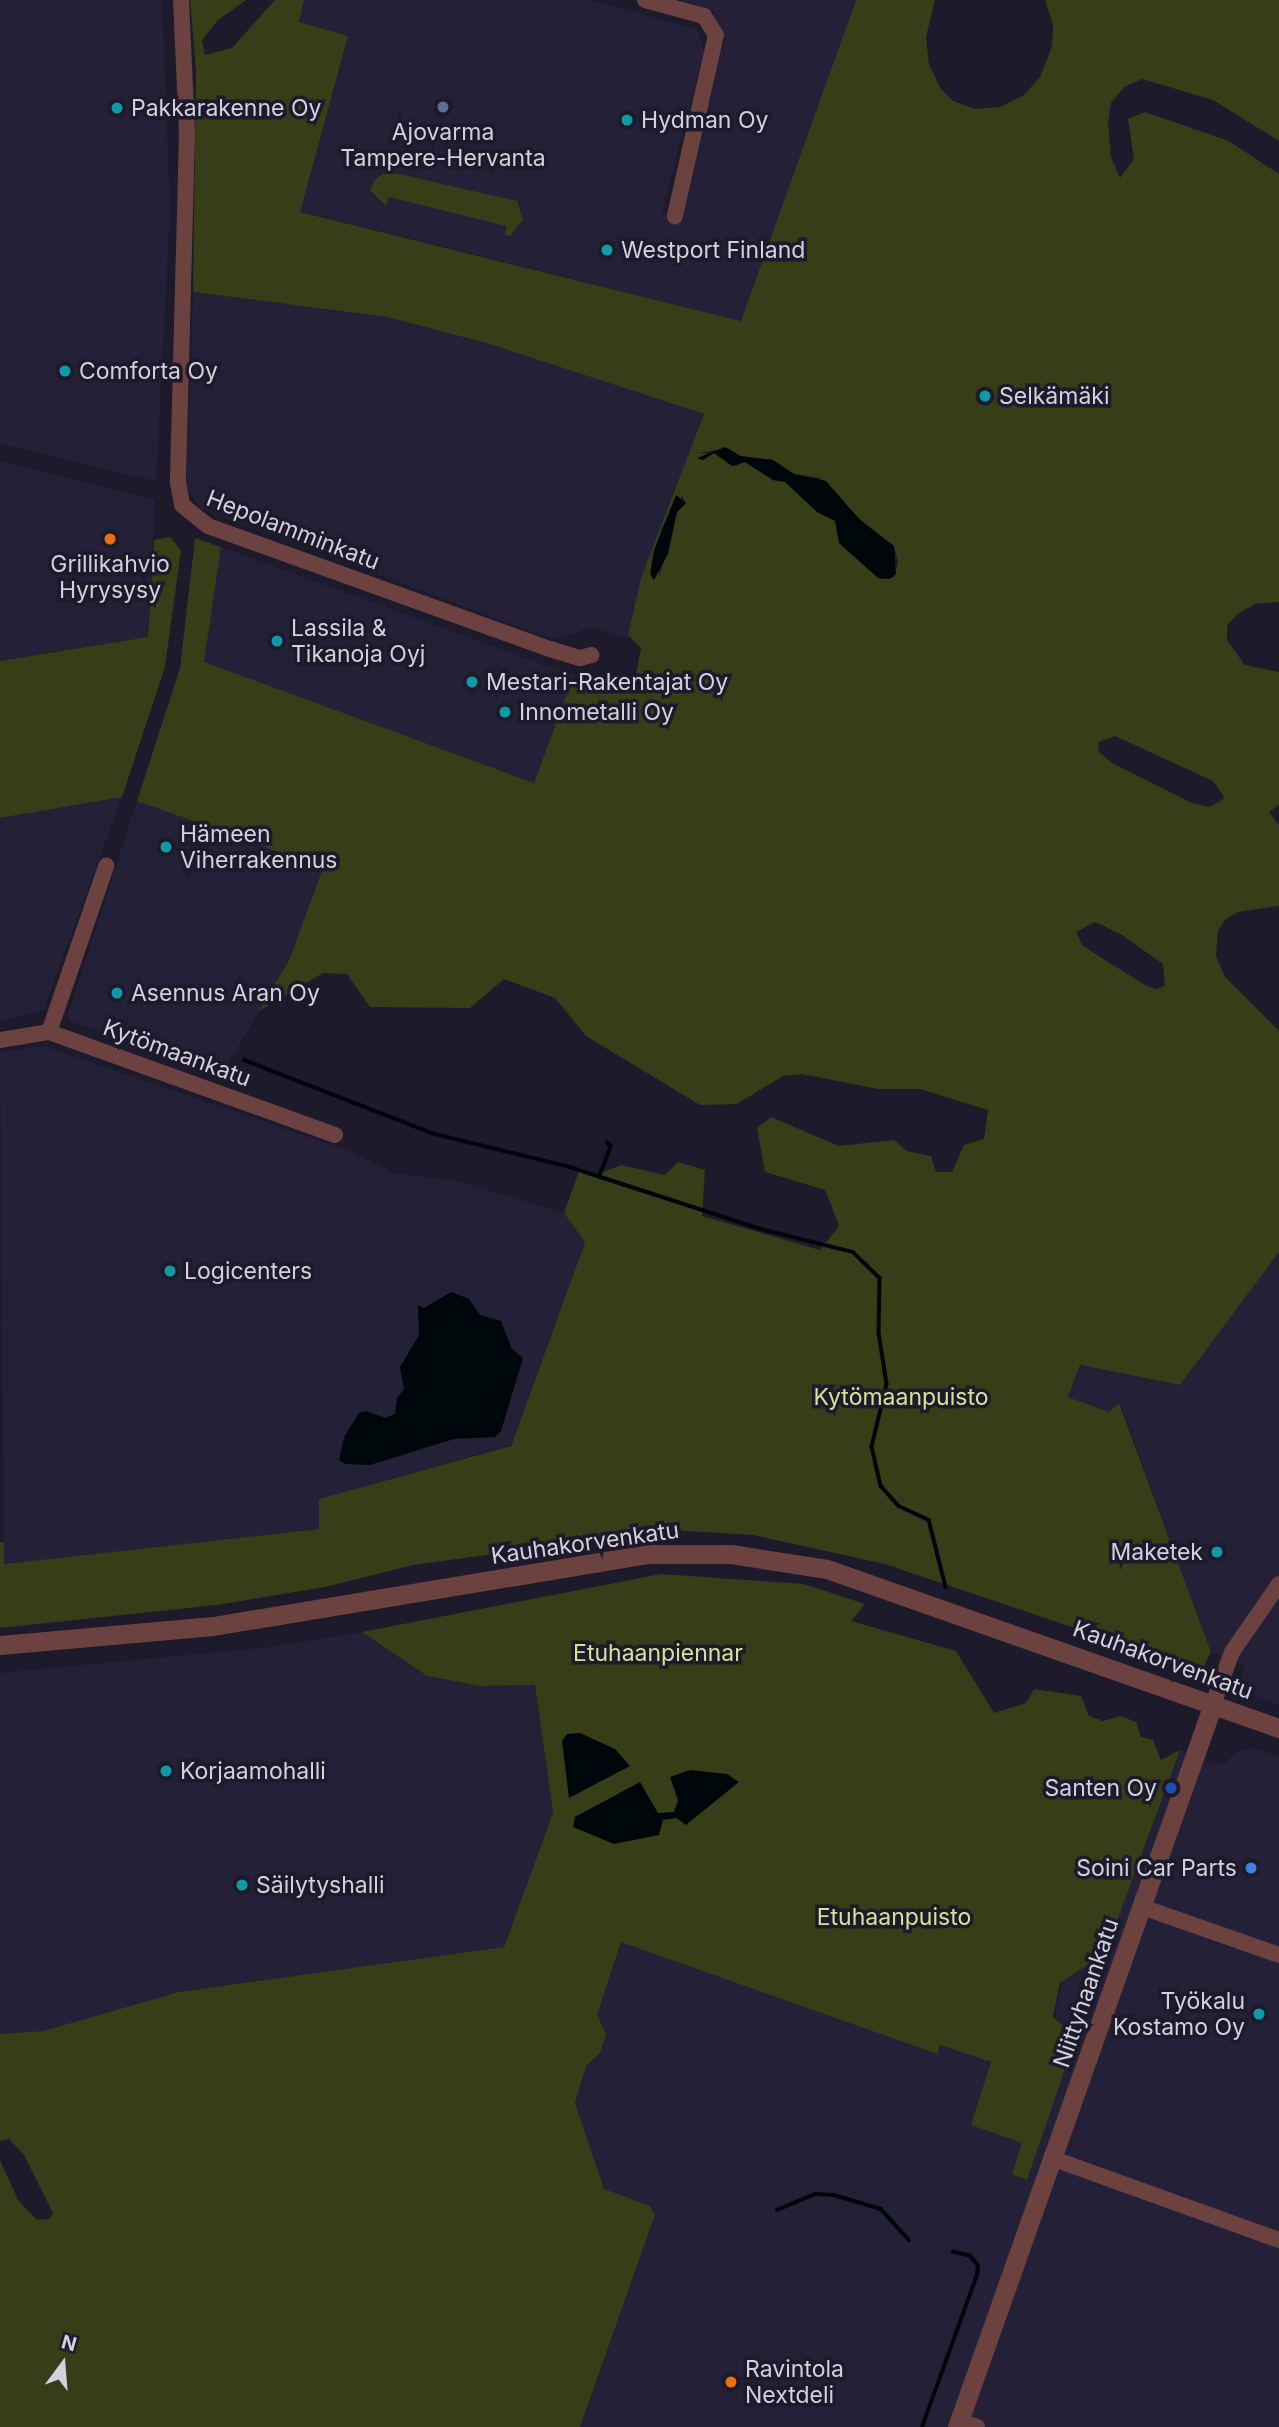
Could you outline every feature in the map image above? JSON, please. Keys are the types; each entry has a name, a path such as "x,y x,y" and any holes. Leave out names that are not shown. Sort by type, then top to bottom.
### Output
{"street":[{"name":"Hepolamminkatu","path":"181,0 187,134 178,482 182,505 195,519 220,531 559,653 592,655"},
{"path":"645,0 697,13 709,22 716,35 675,216"},
{"path":"49,1032 106,866"},
{"name":"Kytömaankatu","path":"0,1040 49,1032 335,1135"},
{"name":"Kauhakorvenkatu","path":"0,1646 237,1623 648,1554 731,1554 827,1569 1279,1728"},
{"name":"Niittyhaankatu","path":"964,2425 1232,1652 1279,1584"},
{"path":"1142,1907 1279,1955"},
{"path":"1054,2159 1279,2240"}],"shaded area":[{"path":"0,0 162,0 170,209 156,481 0,444"},
{"path":"304,0 588,0 697,29 704,51 662,212 677,216 724,40 713,12 681,0 856,0 742,321 299,211 348,36 299,22"},
{"path":"193,292 387,317 490,344 704,414 629,638 590,627 561,639 545,637 200,508 186,487"},
{"path":"725,447 740,456 773,460 794,474 826,481 859,519 894,546 896,574 890,579 878,578 839,543 835,521 817,512 785,482 773,480 745,462 732,466 714,453 703,460 697,458"},
{"path":"0,461 155,499 148,637 0,661"},
{"path":"676,495 686,503 677,512 668,554 654,580 650,574 654,550"},
{"path":"221,547 574,676 535,785 181,656"},
{"path":"122,797 43,1011 0,1021 0,818"},
{"path":"137,801 323,868 289,960 228,1064 198,1067 70,1021 68,1014"},
{"path":"44,1046 352,1152 397,1174 454,1180 564,1213 585,1241 511,1445 320,1499 319,1529 4,1564 0,1052"},
{"path":"1279,1252 1279,1705 1245,1692 1239,1682 1245,1666 1211,1652 1120,1403 1109,1412 1068,1397 1080,1365 1180,1385"},
{"path":"451,1292 469,1299 480,1315 501,1321 512,1349 523,1358 501,1431 495,1437 454,1439 370,1465 345,1464 339,1460 344,1437 359,1413 366,1411 385,1418 395,1414 397,1398 404,1389 400,1367 419,1335 418,1305 424,1308"},
{"path":"362,1632 427,1676 480,1686 535,1685 553,1813 504,1947 179,1992 43,2031 0,2034 0,1673 270,1647"},
{"path":"580,1733 615,1749 630,1766 569,1798 562,1741 567,1734"},
{"path":"1254,1748 1279,1757 1279,2427 580,2427 655,2215 650,2206 604,2190 575,2103 586,2066 600,2053 596,2015 621,1941 936,2054 940,2045 992,2062 1023,2143 1026,2180 1061,1983 1105,1954 1180,1750 1223,1765 1237,1751"},
{"path":"690,1770 727,1774 739,1782 686,1825 676,1818 663,1820 659,1835 614,1844 573,1827 575,1817 640,1782 658,1813 674,1812 678,1800 670,1777"}],"green space":[{"name":"Kytömaanpuisto","path":"190,0 246,0 218,20 202,40 205,55 232,48 275,0 304,0 299,22 348,36 300,212 741,321 856,0 935,0 926,37 929,64 940,88 953,101 975,109 1000,107 1024,95 1040,77 1052,46 1053,25 1045,0 1279,0 1279,141 1213,100 1142,79 1124,87 1111,103 1108,123 1111,157 1120,178 1134,159 1128,119 1145,112 1229,141 1279,174 1279,602 1255,604 1236,615 1227,626 1227,640 1245,665 1279,672 1279,805 1269,812 1279,825 1279,906 1238,912 1225,920 1218,931 1216,956 1225,977 1279,1031 1279,1252 1180,1385 1080,1365 1068,1397 1109,1412 1119,1403 1211,1652 1202,1671 885,1564 753,1535 671,1530 413,1565 325,1587 217,1605 0,1628 0,1542 4,1542 4,1564 319,1529 319,1499 511,1446 585,1242 564,1213 580,1168 598,1174 621,1165 665,1175 678,1162 705,1170 702,1216 820,1250 839,1226 825,1190 765,1172 757,1128 771,1117 839,1146 894,1140 907,1151 931,1156 936,1172 952,1172 964,1145 984,1139 988,1110 920,1089 878,1089 802,1074 783,1076 737,1104 700,1105 586,1036 555,998 504,979 470,1008 370,1007 347,974 323,973 259,1011 289,960 323,868 137,801 180,668 195,538 221,547 204,662 534,783 573,678 627,693 633,691 641,648 628,635 641,578 704,414 490,344 387,317 193,292 196,70","holes":["728,448 740,456 773,460 794,474 820,478 873,532 894,546 898,562 894,577 882,579 843,547 835,521 785,482 773,480 745,462 736,466 718,454 698,453","682,496 686,503 677,512 659,578 661,529","1115,736 1213,781 1225,798 1210,807 1192,803 1112,763 1098,751 1099,742","1095,922 1122,935 1163,964 1165,986 1155,989 1145,985 1083,946 1076,932"]},
{"path":"386,171 517,201 523,220 510,236 505,235 506,226 389,197 386,206 370,190 374,181"},
{"path":"170,537 181,550 165,667 122,797 0,818 0,661 148,637 154,540"},
{"path":"661,1574 804,1584 865,1604 851,1621 956,1651 994,1713 1026,1703 1034,1689 1081,1696 1089,1716 1103,1721 1121,1716 1136,1722 1141,1737 1153,1740 1161,1760 1180,1750 1105,1954 1060,1983 1053,2017 1076,2037 1027,2180 1012,2174 1022,2143 971,2125 991,2062 940,2045 937,2054 621,1942 597,2015 606,2034 600,2053 586,2066 575,2103 604,2189 650,2206 655,2215 580,2427 0,2427 0,2160 18,2200 37,2220 49,2219 53,2213 24,2155 9,2139 0,2141 0,2034 43,2031 179,1992 504,1947 553,1813 535,1685 480,1686 427,1676 362,1632"}],"waterway":[{"path":"244,1060 435,1134 570,1167 761,1229 853,1252 880,1278 879,1333 887,1384 872,1447 881,1486 899,1506 929,1520 946,1587"},
{"path":"599,1177 611,1146 607,1143"},
{"path":"777,2210 815,2194 834,2195 881,2209 909,2240"},
{"path":"922,2427 977,2275 978,2266 970,2256 953,2252"}],"place":[{"name":"Ajovarma Tampere-Hervanta","path":"443,107"},
{"name":"Pakkarakenne Oy","path":"117,108"},
{"name":"Hydman Oy","path":"627,120"},
{"name":"Westport Finland","path":"607,250"},
{"name":"Comforta Oy","path":"65,371"},
{"name":"Selkämäki","path":"985,396"},
{"name":"Grillikahvio Hyrysysy","path":"110,539"},
{"name":"Lassila & Tikanoja Oyj","path":"277,641"},
{"name":"Mestari-Rakentajat Oy","path":"472,682"},
{"name":"Innometalli Oy","path":"505,712"},
{"name":"Hämeen Viherrakennus","path":"166,847"},
{"name":"Asennus Aran Oy","path":"117,993"},
{"name":"Logicenters","path":"170,1271"},
{"name":"Maketek","path":"1217,1552"},
{"name":"Korjaamohalli","path":"166,1771"},
{"name":"Santen Oy","path":"1171,1788"},
{"name":"Soini Car Parts","path":"1251,1868"},
{"name":"Säilytyshalli","path":"242,1885"},
{"name":"Työkalu Kostamo Oy","path":"1259,2014"},
{"name":"Ravintola Nextdeli","path":"731,2382"}],"park label":[{"name":"Etuhaanpiennar","path":"658,1653"},
{"name":"Etuhaanpuisto","path":"894,1917"}]}
